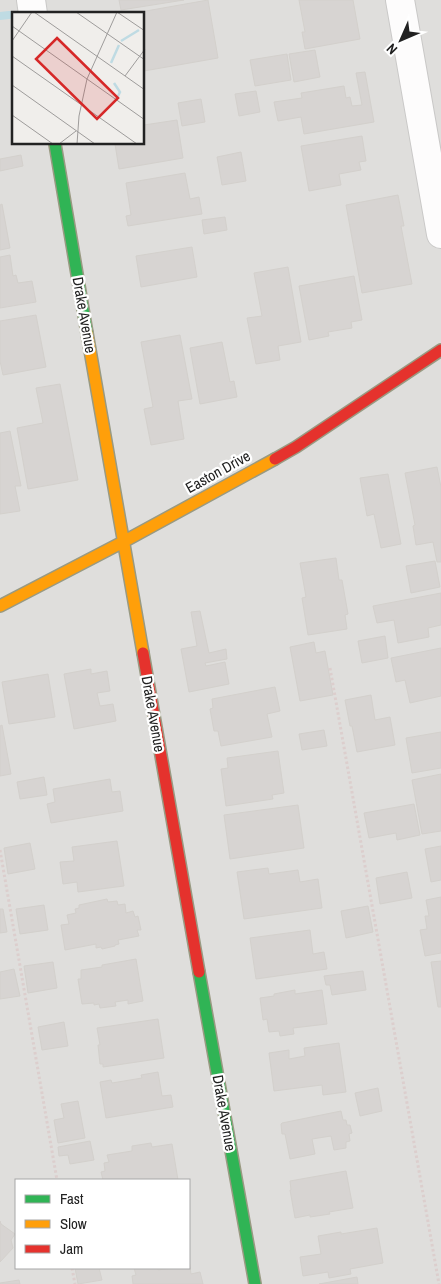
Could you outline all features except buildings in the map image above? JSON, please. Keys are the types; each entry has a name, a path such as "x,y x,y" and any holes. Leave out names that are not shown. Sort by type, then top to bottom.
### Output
{"street":[{"path":"400,0 441,234"},
{"name":"Drake Avenue","path":"55,145 254,1284"},
{"name":"Easton Drive","path":"0,606 123,542 296,447 441,350"}],"path":[{"path":"330,668 438,1284"},
{"path":"0,850 57,1179"},
{"path":"72,1269 75,1284"}],"shaded area":[{"path":"0,0 441,0 441,1284 0,1284"}],"waterway":[{"path":"0,16 9,15"}],"traffic: fast":[{"path":"55,145 87,333"},
{"path":"199,972 255,1284"}],"traffic: slow":[{"path":"87,333 143,653"},
{"path":"0,606 123,542 275,459"}],"traffic: jam":[{"path":"275,459 441,350"},
{"path":"143,653 199,972"}]}
